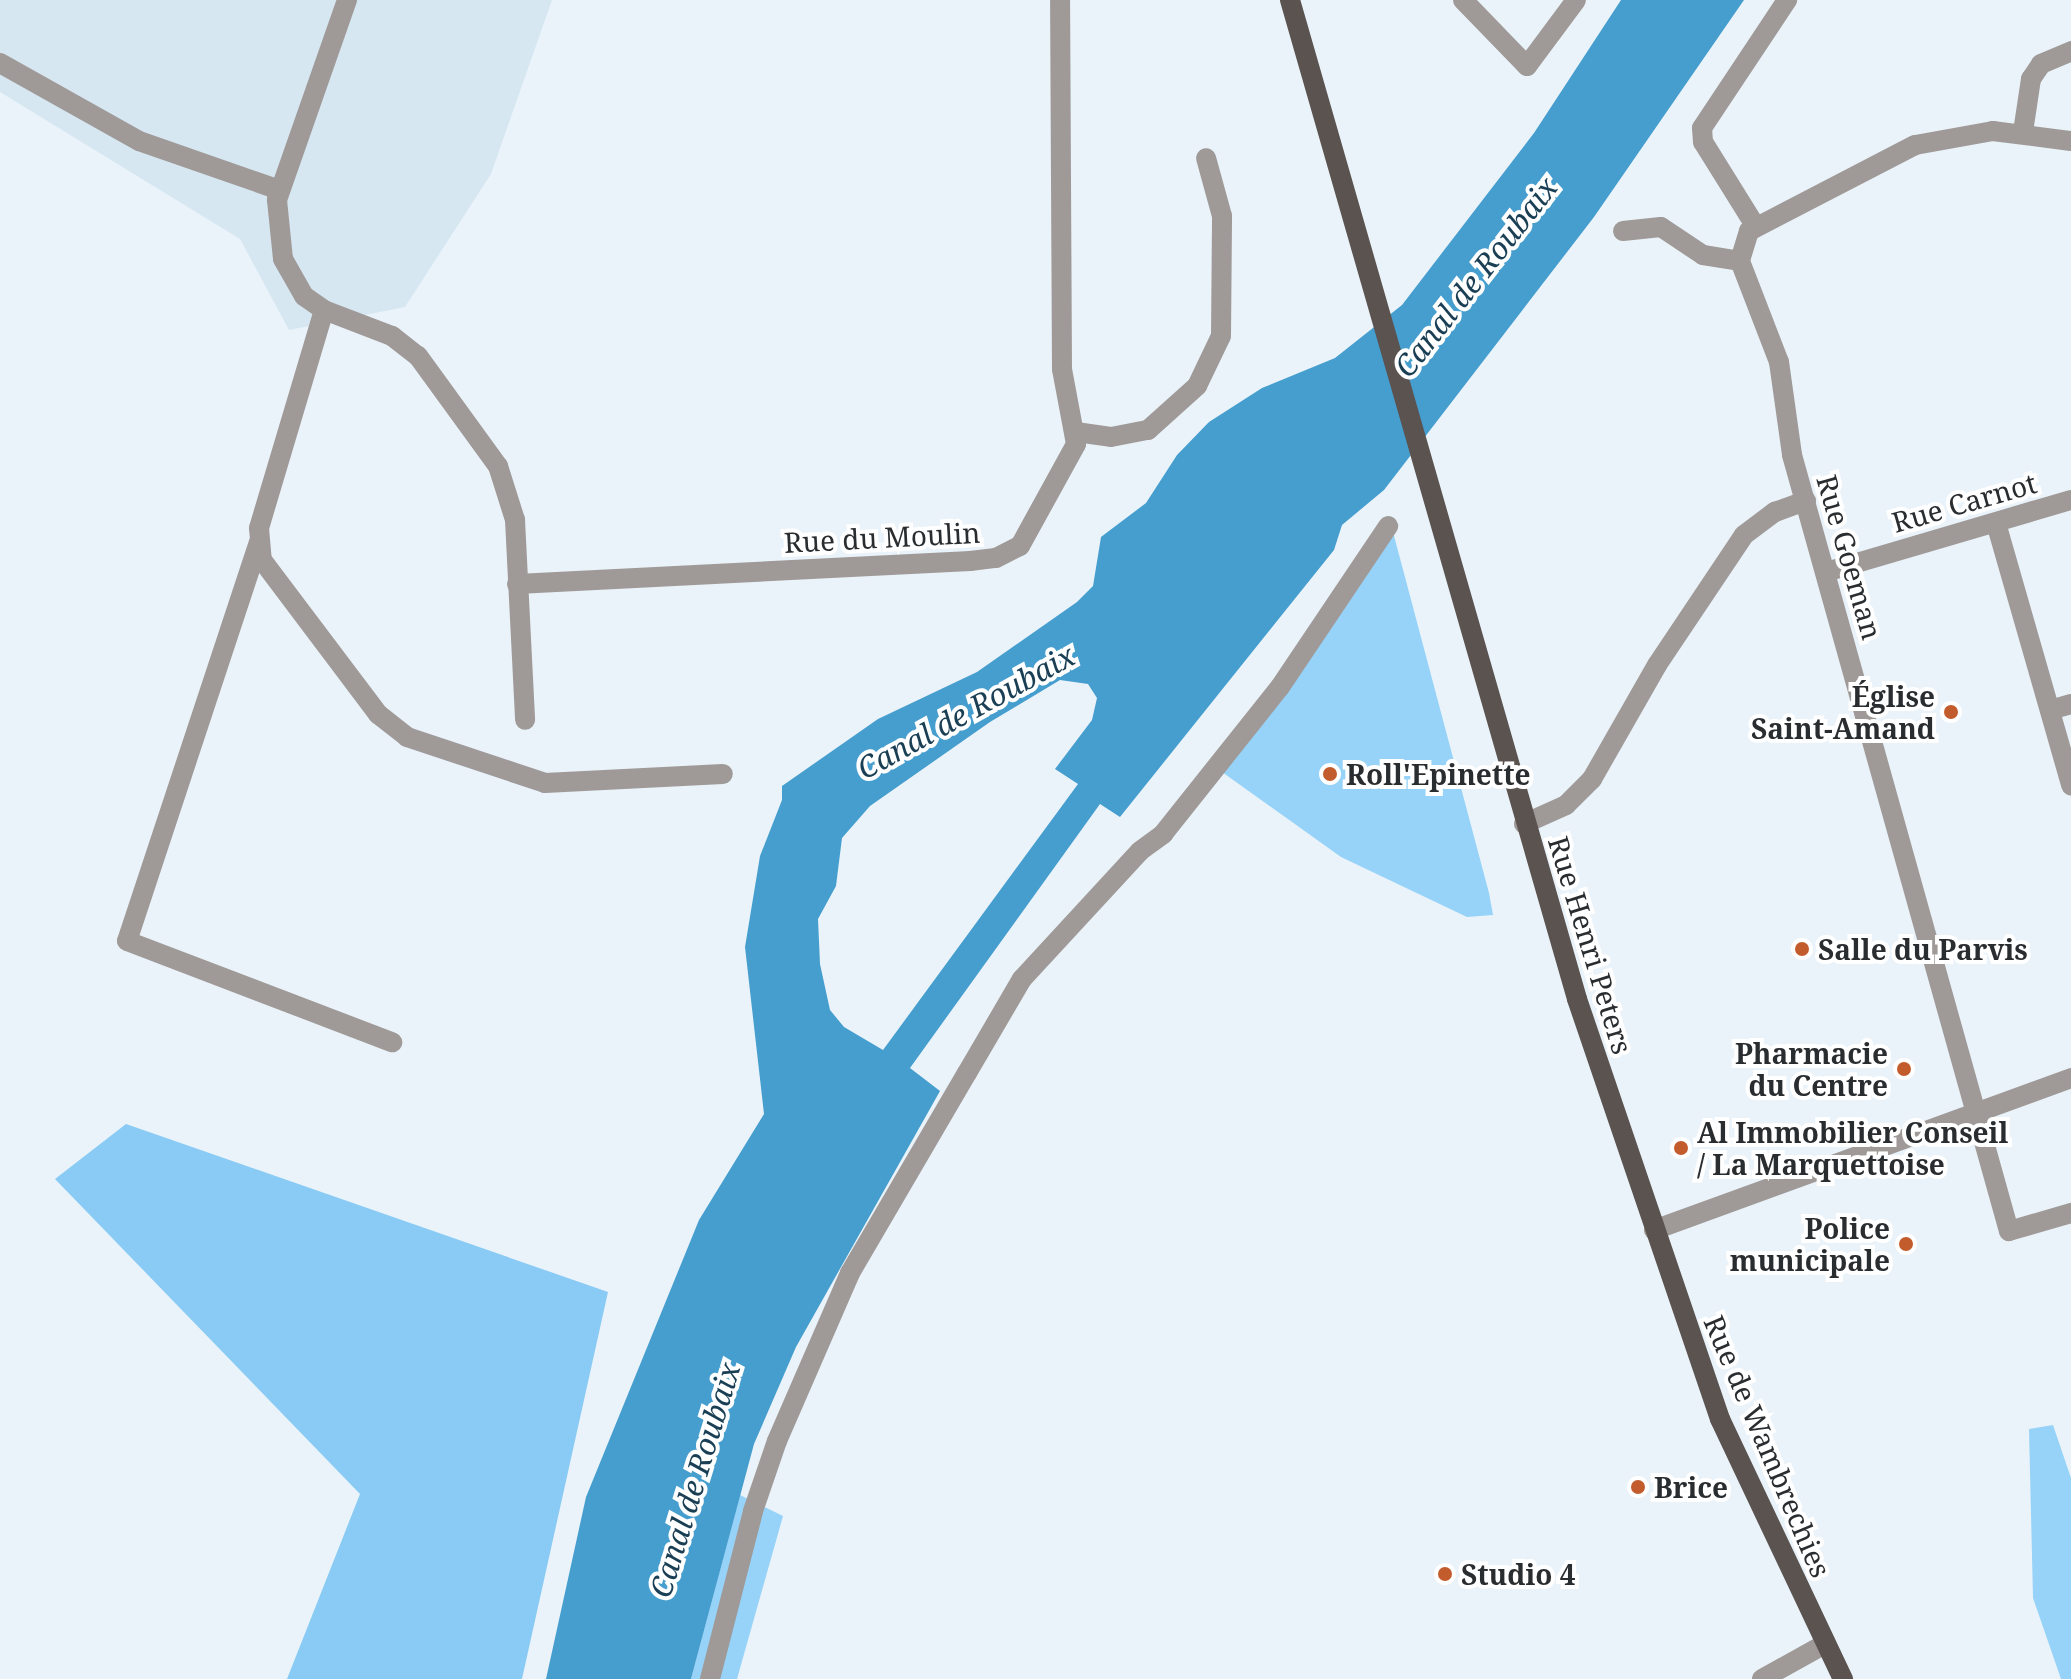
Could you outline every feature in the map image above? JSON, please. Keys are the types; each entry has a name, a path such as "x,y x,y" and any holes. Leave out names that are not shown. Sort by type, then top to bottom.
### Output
{"main road":[{"path":"1290,0 1524,824"},
{"name":"Rue Henri Peters","path":"1524,824 1654,1230"},
{"name":"Rue de Wambrechies","path":"1654,1230 1720,1419 1843,1679"}],"street":[{"path":"347,0 280,190 276,218 283,259 304,296 324,310 392,336 437,377 505,483 515,520 525,720"},
{"name":"Rue du Moulin","path":"517,584 996,558 1029,536 1067,465 1076,432 1062,369 1060,0"},
{"path":"1463,0 1527,66 1576,0"},
{"path":"1756,227 1703,142 1702,128 1787,0"},
{"path":"2023,132 2031,79 2041,64 2071,51"},
{"path":"0,63 139,141 280,190"},
{"path":"1623,231 1661,227 1703,255 1740,261 1745,236 1756,227 1915,145 1993,131 2023,132 2071,141"},
{"path":"1076,432 1111,437 1148,430 1197,386 1221,336 1222,216 1206,158"},
{"name":"Rue Goeman","path":"1740,261 1779,362 1789,441 1907,874 2009,1231 2071,1213"},
{"path":"324,310 259,542 127,941 392,1042"},
{"name":"Rue Carnot","path":"1826,572 2071,500"},
{"name":"Rue Henri Peters","path":"1524,824 1566,805 1592,779 1657,665 1744,535 1775,512 1806,501"},
{"path":"1996,523 2071,785"},
{"path":"710,1679 753,1511 777,1441 850,1273 1022,979 1140,851 1163,834 1280,687 1388,526"},
{"path":"259,542 273,580 378,714 407,737 545,783 723,774"},
{"path":"2050,710 2071,704"},
{"path":"1654,1230 2071,1078"},
{"path":"1762,1679 1825,1644"}],"shaded area":[{"path":"0,0 552,0 491,174 405,307 289,330 240,239 0,92"},
{"path":"1393,532 1493,915 1467,917 1341,857 1222,772"},
{"path":"126,1124 608,1292 522,1679 287,1679 360,1494 55,1179"},
{"path":"2053,1425 2071,1478 2071,1679 2061,1679 2033,1598 2029,1429"},
{"path":"740,1495 783,1516 737,1679 691,1679"}],"water":[{"name":"Canal de Roubaix","path":"1621,0 1744,0 1594,217 1384,490 1342,525 1334,550 1120,817 1100,804 910,1068 940,1091 796,1347 754,1444 691,1679 546,1679 586,1497 699,1220 764,1114 745,947 760,856 782,800 782,786 878,719 977,672 1077,602 1093,586 1101,537 1146,503 1177,455 1209,422 1262,388 1335,358 1402,305 1534,133","holes":["1060,680 1088,684 1097,698 1092,720 1055,769 1078,784 883,1050 844,1027 830,1010 820,964 818,919 836,886 842,838 870,806 990,722"]}],"place":[{"name":"Église Saint-Amand","path":"1951,712"},
{"name":"Roll'Epinette","path":"1330,774"},
{"name":"Salle du Parvis","path":"1802,949"},
{"name":"Pharmacie du Centre","path":"1904,1069"},
{"name":"Al Immobilier Conseil / La Marquettoise","path":"1681,1148"},
{"name":"Police municipale","path":"1906,1244"},
{"name":"Brice","path":"1638,1487"},
{"name":"Studio 4","path":"1445,1574"}]}
